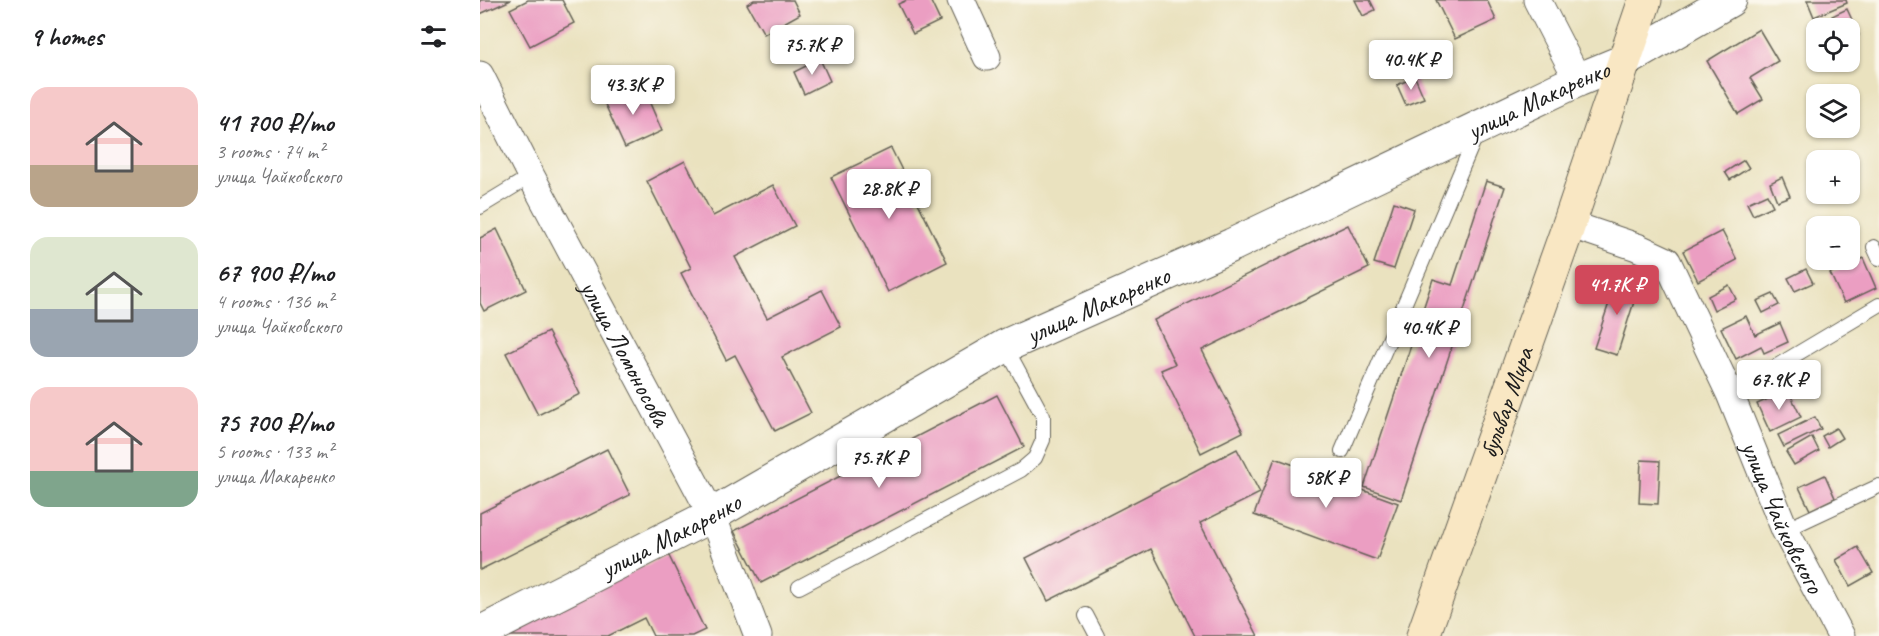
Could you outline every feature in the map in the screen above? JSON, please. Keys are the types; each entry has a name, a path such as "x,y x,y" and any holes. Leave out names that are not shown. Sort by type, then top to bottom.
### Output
{"main road":[{"name":"бульвар Мира","path":"1423,636 1569,224 1645,0"}],"street":[{"path":"961,0 987,57"},
{"path":"1537,0 1578,80"},
{"name":"улица Макаренко","path":"480,633 712,515 1005,346 1232,245 1578,80 1624,61 1730,0"},
{"name":"улица Ломоносова","path":"480,75 531,176 712,515 758,636"},
{"name":"улица Чайковского","path":"1569,224 1637,247 1667,261 1730,394 1785,530 1841,636"}],"lane":[{"path":"1342,451 1479,129"},
{"path":"480,207 531,176"},
{"path":"1730,394 1879,305"},
{"path":"799,587 1021,470 1035,458 1043,440 1043,416 1005,346"},
{"path":"1785,530 1879,486"},
{"path":"1086,615 1097,636"}],"building":[{"path":"480,0 511,0 480,14"},
{"path":"528,0 562,0 574,23 530,46 510,9"},
{"path":"754,0 793,0 800,14 764,34 747,4"},
{"path":"907,0 930,0 940,21 913,34 898,4"},
{"path":"1355,0 1370,0 1375,10 1363,16"},
{"path":"1436,0 1487,0 1496,20 1455,39"},
{"path":"1807,0 1846,0 1847,3 1814,17"},
{"path":"1847,9 1851,18 1833,18 1832,16"},
{"path":"1759,29 1778,61 1750,78 1763,99 1738,114 1707,61"},
{"path":"820,59 830,81 804,94 794,72"},
{"path":"1415,77 1424,98 1406,105 1397,85"},
{"path":"642,85 662,131 625,148 604,102"},
{"path":"891,148 947,262 888,292 831,177"},
{"path":"1744,160 1749,168 1730,180 1725,172"},
{"path":"685,161 713,216 773,185 795,226 735,257 767,318 822,290 841,327 782,357 811,413 775,431 735,355 726,360 681,273 691,268 647,181"},
{"path":"1782,177 1790,196 1777,201 1770,183"},
{"path":"1486,181 1505,187 1401,500 1364,487 1433,279 1452,285"},
{"path":"1767,194 1773,206 1753,215 1747,203"},
{"path":"1394,202 1414,209 1394,269 1374,263"},
{"path":"1348,225 1369,268 1202,350 1243,432 1201,453 1161,370 1175,364 1154,320"},
{"path":"497,229 526,290 484,311 480,303 480,238"},
{"path":"1722,231 1737,260 1698,281 1683,251"},
{"path":"1863,258 1876,288 1844,303 1830,273 1837,270 1860,270 1860,259"},
{"path":"1806,269 1813,283 1795,291 1788,278"},
{"path":"1618,276 1640,283 1617,355 1594,348"},
{"path":"1729,285 1736,299 1714,310 1708,296"},
{"path":"1773,294 1779,305 1763,313 1757,301"},
{"path":"1746,316 1755,335 1780,323 1788,342 1764,353 1761,346 1736,359 1721,328"},
{"path":"548,332 580,394 538,415 506,353"},
{"path":"1788,390 1801,417 1770,432 1757,404"},
{"path":"997,395 1024,447 761,583 734,531"},
{"path":"1815,417 1821,429 1784,447 1778,435"},
{"path":"1836,428 1842,438 1828,447 1822,436"},
{"path":"1812,437 1819,451 1794,465 1786,452"},
{"path":"607,449 630,495 480,570 480,513"},
{"path":"1237,449 1260,493 1200,523 1258,636 1195,636 1151,549 1048,601 1026,558"},
{"path":"1275,458 1398,503 1377,560 1254,515"},
{"path":"1641,460 1660,461 1658,504 1639,503"},
{"path":"1825,475 1835,498 1810,510 1799,487"},
{"path":"1858,547 1873,573 1850,586 1836,560"},
{"path":"668,554 705,630 692,636 653,636 644,618 608,636 500,636"}]}
